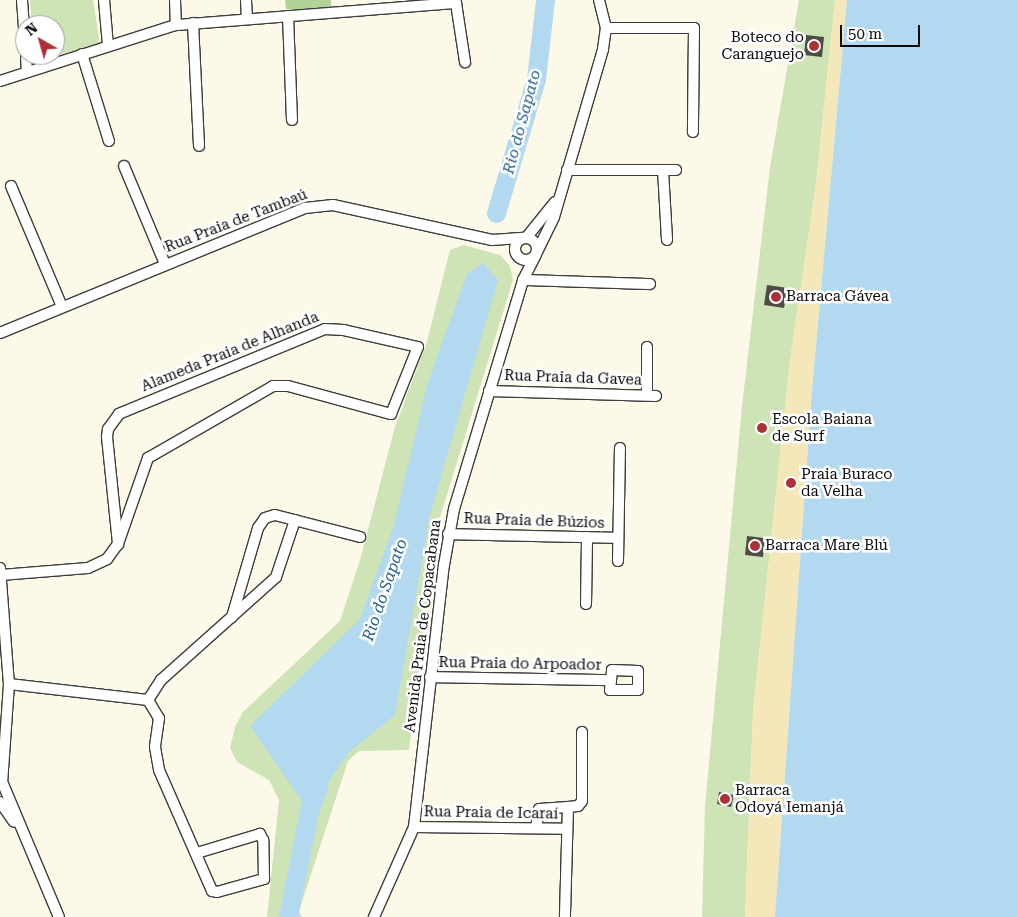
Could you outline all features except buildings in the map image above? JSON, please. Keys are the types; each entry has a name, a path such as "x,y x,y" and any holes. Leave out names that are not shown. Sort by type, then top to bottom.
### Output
{"street":[{"path":"22,0 23,15"},
{"path":"104,0 108,46"},
{"path":"175,0 176,25"},
{"path":"246,0 247,18"},
{"name":"Avenida Praia de Copacabana","path":"374,917 414,827 448,534 523,280 550,227 567,170 606,28 599,0"},
{"path":"0,81 176,25 288,16 374,4 456,3 466,62"},
{"path":"288,16 292,120"},
{"path":"193,23 200,146"},
{"path":"606,28 694,28 693,132"},
{"path":"82,54 108,141"},
{"path":"27,65 27,72"},
{"path":"124,166 165,264"},
{"path":"567,170 676,170"},
{"path":"663,170 667,240"},
{"path":"11,186 62,307"},
{"name":"Avenida Praia de Copacabana","path":"525,238 546,216 559,195"},
{"name":"Rua Praia de Tambaú","path":"0,332 290,213 318,206 347,207 492,240 525,238"},
{"path":"517,255 527,260 537,253 535,242 525,238 517,243 517,255 523,280 650,284"},
{"name":"Rua Praia de Tambaú","path":"492,240 517,255"},
{"name":"Alameda Praia de Alhanda","path":"0,571 88,568 107,559 118,544 144,465 154,452 274,386 288,386 391,414 418,348 344,330 325,329 119,414 108,429 107,437 118,544"},
{"name":"Rua Praia da Gavea","path":"489,391 652,396 647,347"},
{"path":"618,561 620,448"},
{"path":"232,617 260,523 275,516 360,537"},
{"path":"148,700 161,680 276,577 295,520"},
{"name":"Rua Praia de Búzios","path":"448,534 618,538"},
{"path":"586,604 587,538"},
{"path":"0,571 9,684 1,785 59,917"},
{"name":"Rua Praia do Arpoador","path":"430,677 610,680"},
{"path":"9,684 148,700"},
{"path":"148,700 159,718 155,747 159,770 214,892 264,879 263,840 260,834 197,853"},
{"path":"536,828 539,809 578,806 582,801 582,732"},
{"path":"0,754 4,742"},
{"path":"0,802 24,838"},
{"path":"565,917 568,807"},
{"name":"Rua Praia de Icaraí","path":"414,827 567,828"}],"green space":[{"path":"30,0 93,0 100,44 65,53 65,15 31,15"},
{"path":"285,0 331,0 331,12 286,9"},
{"path":"799,0 835,0 816,184 790,361 753,712 745,917 702,917 705,806 742,406 770,167"},
{"path":"464,245 500,255 510,266 513,280 438,524 409,750 359,751 348,761 299,911 302,917 267,917 279,800 269,780 237,762 230,748 235,727 243,712 340,621 360,560 395,427 427,342 450,250"}],"sand":[{"name":"Praia Buraco da Velha","path":"835,0 847,0 812,390 775,917 745,917 753,712 790,361 816,184"}],"water":[{"path":"847,0 1018,0 1018,917 775,917 812,390"},
{"path":"483,263 498,280 430,515 395,715 349,752 309,811 250,726 360,619 394,525 427,385 467,274"}],"waterway":[{"name":"Rio do Sapato","path":"496,213 536,79 545,0"},
{"name":"Rio do Sapato","path":"288,917 309,811 318,787"}],"place":[{"name":"Boteco do Caranguejo","path":"814,46"},
{"name":"Barraca Gávea","path":"776,297"},
{"name":"Escola Baiana de Surf","path":"762,428"},
{"name":"Praia Buraco da Velha","path":"791,483"},
{"name":"Barraca Mare Blú","path":"755,546"},
{"name":"Barraca Odoyá Iemanjá","path":"725,799"}]}
